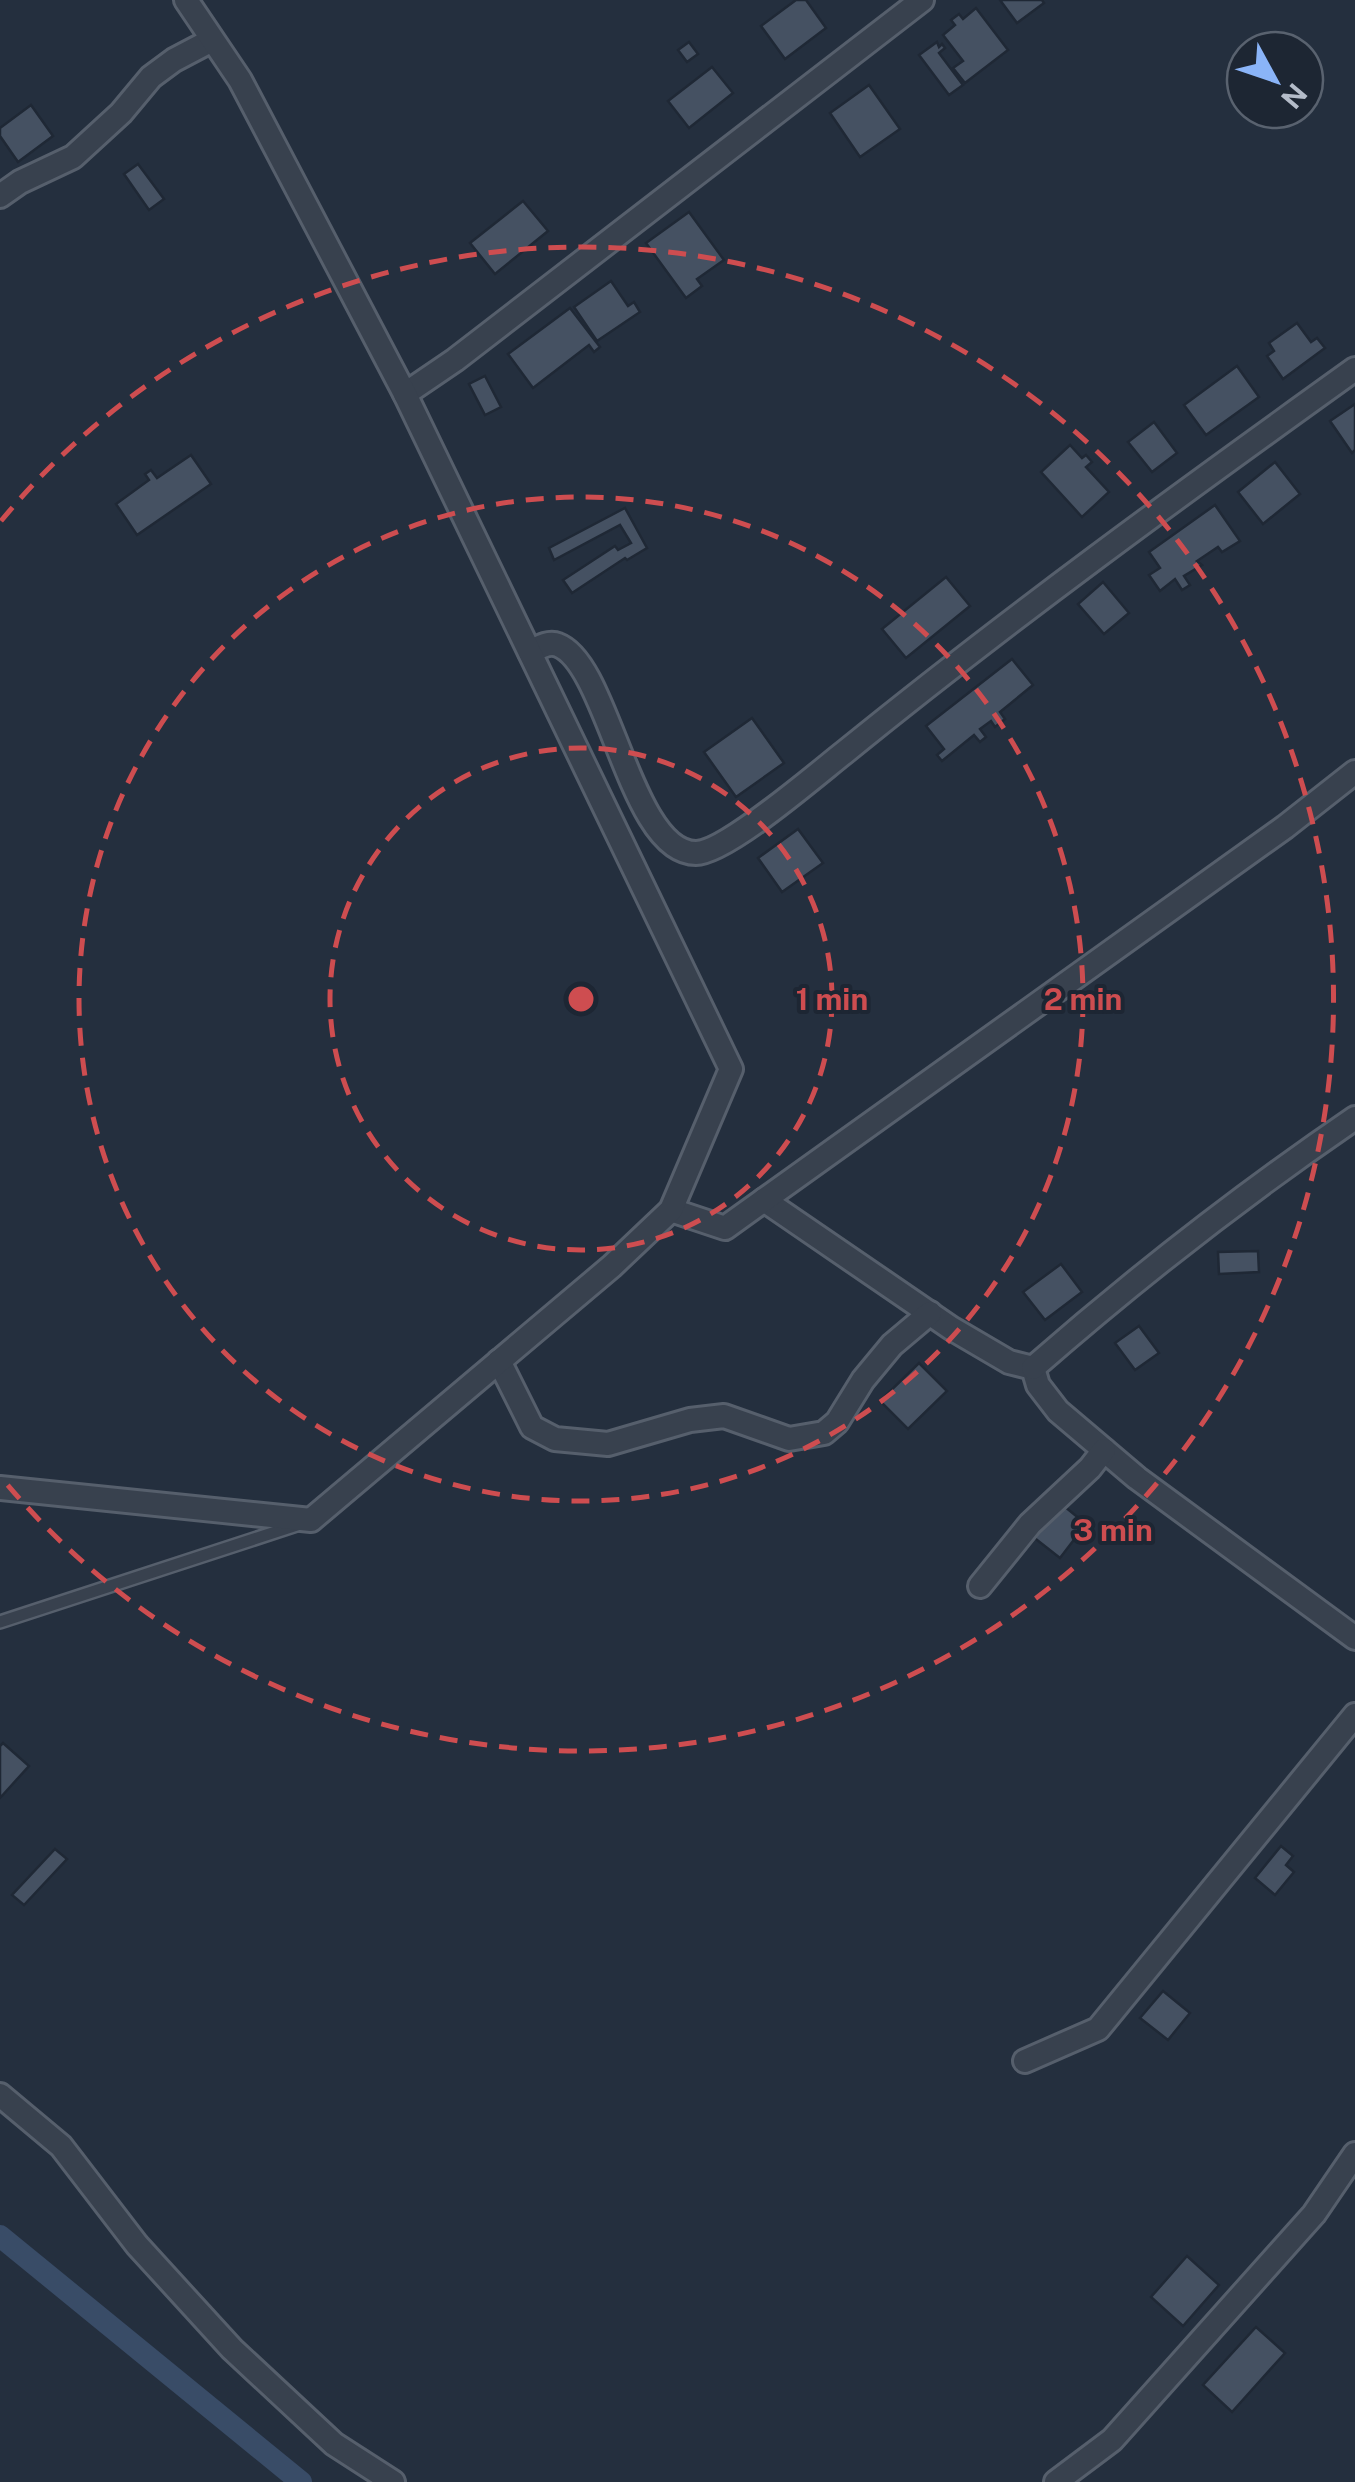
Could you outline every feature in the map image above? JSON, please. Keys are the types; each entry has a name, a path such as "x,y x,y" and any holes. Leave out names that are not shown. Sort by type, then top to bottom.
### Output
{"street":[{"path":"0,1488 311,1520 612,1266 671,1210 731,1069 405,394 240,80 186,0"},
{"path":"405,394 455,360 922,0"},
{"path":"0,196 20,182 73,158 121,113 151,77 212,40"},
{"path":"530,652 546,644 560,645 570,656 594,692 648,814 665,838 681,850 699,854 787,798 956,662 1355,369"},
{"path":"671,1210 725,1228 1285,827 1355,772"},
{"path":"1034,1368 1124,1289 1233,1203 1355,1118"},
{"path":"764,1200 930,1313 1009,1362 1034,1368"},
{"path":"500,1361 532,1427 555,1439 608,1444 690,1420 724,1416 789,1439 824,1433 837,1422 863,1380 892,1345 930,1313"},
{"path":"1034,1368 1038,1385 1058,1411 1104,1450 1355,1638"},
{"path":"980,1586 1030,1524 1104,1450"},
{"path":"1025,2061 1098,2029 1355,1715"},
{"path":"0,2095 61,2146 137,2245 232,2348 334,2444 393,2482"},
{"path":"1056,2482 1112,2440 1314,2214 1355,2154"}],"lane":[{"path":"0,1622 311,1520"}],"building":[{"path":"796,0 806,0 826,28 785,59 761,26"},
{"path":"1000,0 1042,0 1044,3 1017,23"},
{"path":"976,8 1008,50 965,83 953,68 963,61 943,35 955,25 951,20 959,14 963,19"},
{"path":"689,42 698,54 687,62 678,50"},
{"path":"937,42 945,48 939,53 963,85 949,95 919,55"},
{"path":"712,67 733,93 689,128 668,101"},
{"path":"869,85 900,129 860,157 830,113"},
{"path":"31,105 53,136 18,162 0,136 0,128"},
{"path":"138,164 164,199 149,210 124,174"},
{"path":"523,201 548,231 495,274 470,243"},
{"path":"689,212 724,260 697,279 702,286 686,298 646,243"},
{"path":"611,281 628,306 634,302 640,312 597,341 574,307"},
{"path":"570,308 600,347 594,352 589,345 533,388 508,354"},
{"path":"1297,323 1311,342 1317,338 1325,348 1283,379 1267,356 1274,351 1269,343"},
{"path":"1237,366 1259,397 1206,435 1184,405"},
{"path":"485,376 501,407 485,415 469,384"},
{"path":"1355,404 1355,450 1352,453 1330,421"},
{"path":"1154,422 1177,453 1152,472 1128,442"},
{"path":"1070,445 1092,462 1086,467 1109,492 1082,517 1041,472"},
{"path":"191,455 211,484 137,535 116,504 149,480 145,474 151,470 157,478"},
{"path":"1275,462 1300,494 1263,524 1238,492"},
{"path":"1215,505 1240,541 1222,552 1218,547 1197,561 1202,565 1184,576 1190,585 1182,590 1175,579 1160,591 1149,575 1160,568 1149,552"},
{"path":"625,508 647,548 572,593 563,580 615,546 618,550 631,543 620,525 554,560 549,548"},
{"path":"946,577 970,606 906,658 882,629"},
{"path":"1103,582 1129,613 1104,634 1078,604"},
{"path":"1012,659 1033,685 1000,712 1005,719 995,727 991,721 980,729 986,737 980,742 974,735 942,761 937,755 944,749 926,726"},
{"path":"752,718 784,763 736,797 704,752"},
{"path":"798,829 823,863 782,892 758,858"},
{"path":"1258,1251 1259,1272 1219,1274 1218,1252"},
{"path":"1061,1264 1082,1292 1045,1320 1023,1292"},
{"path":"1139,1326 1159,1353 1135,1370 1115,1343"},
{"path":"919,1363 947,1391 908,1429 880,1401"},
{"path":"1059,1502 1086,1524 1060,1558 1032,1536"},
{"path":"3,1743 29,1766 0,1798 0,1746"},
{"path":"1281,1846 1293,1856 1286,1865 1294,1872 1275,1895 1255,1878"},
{"path":"55,1849 67,1859 24,1905 12,1895"},
{"path":"1163,1991 1190,2013 1168,2040 1140,2018"},
{"path":"1187,2256 1219,2285 1183,2326 1151,2297"},
{"path":"1256,2327 1285,2353 1232,2412 1203,2385"}],"waterway":[{"path":"0,2236 301,2482"}]}
